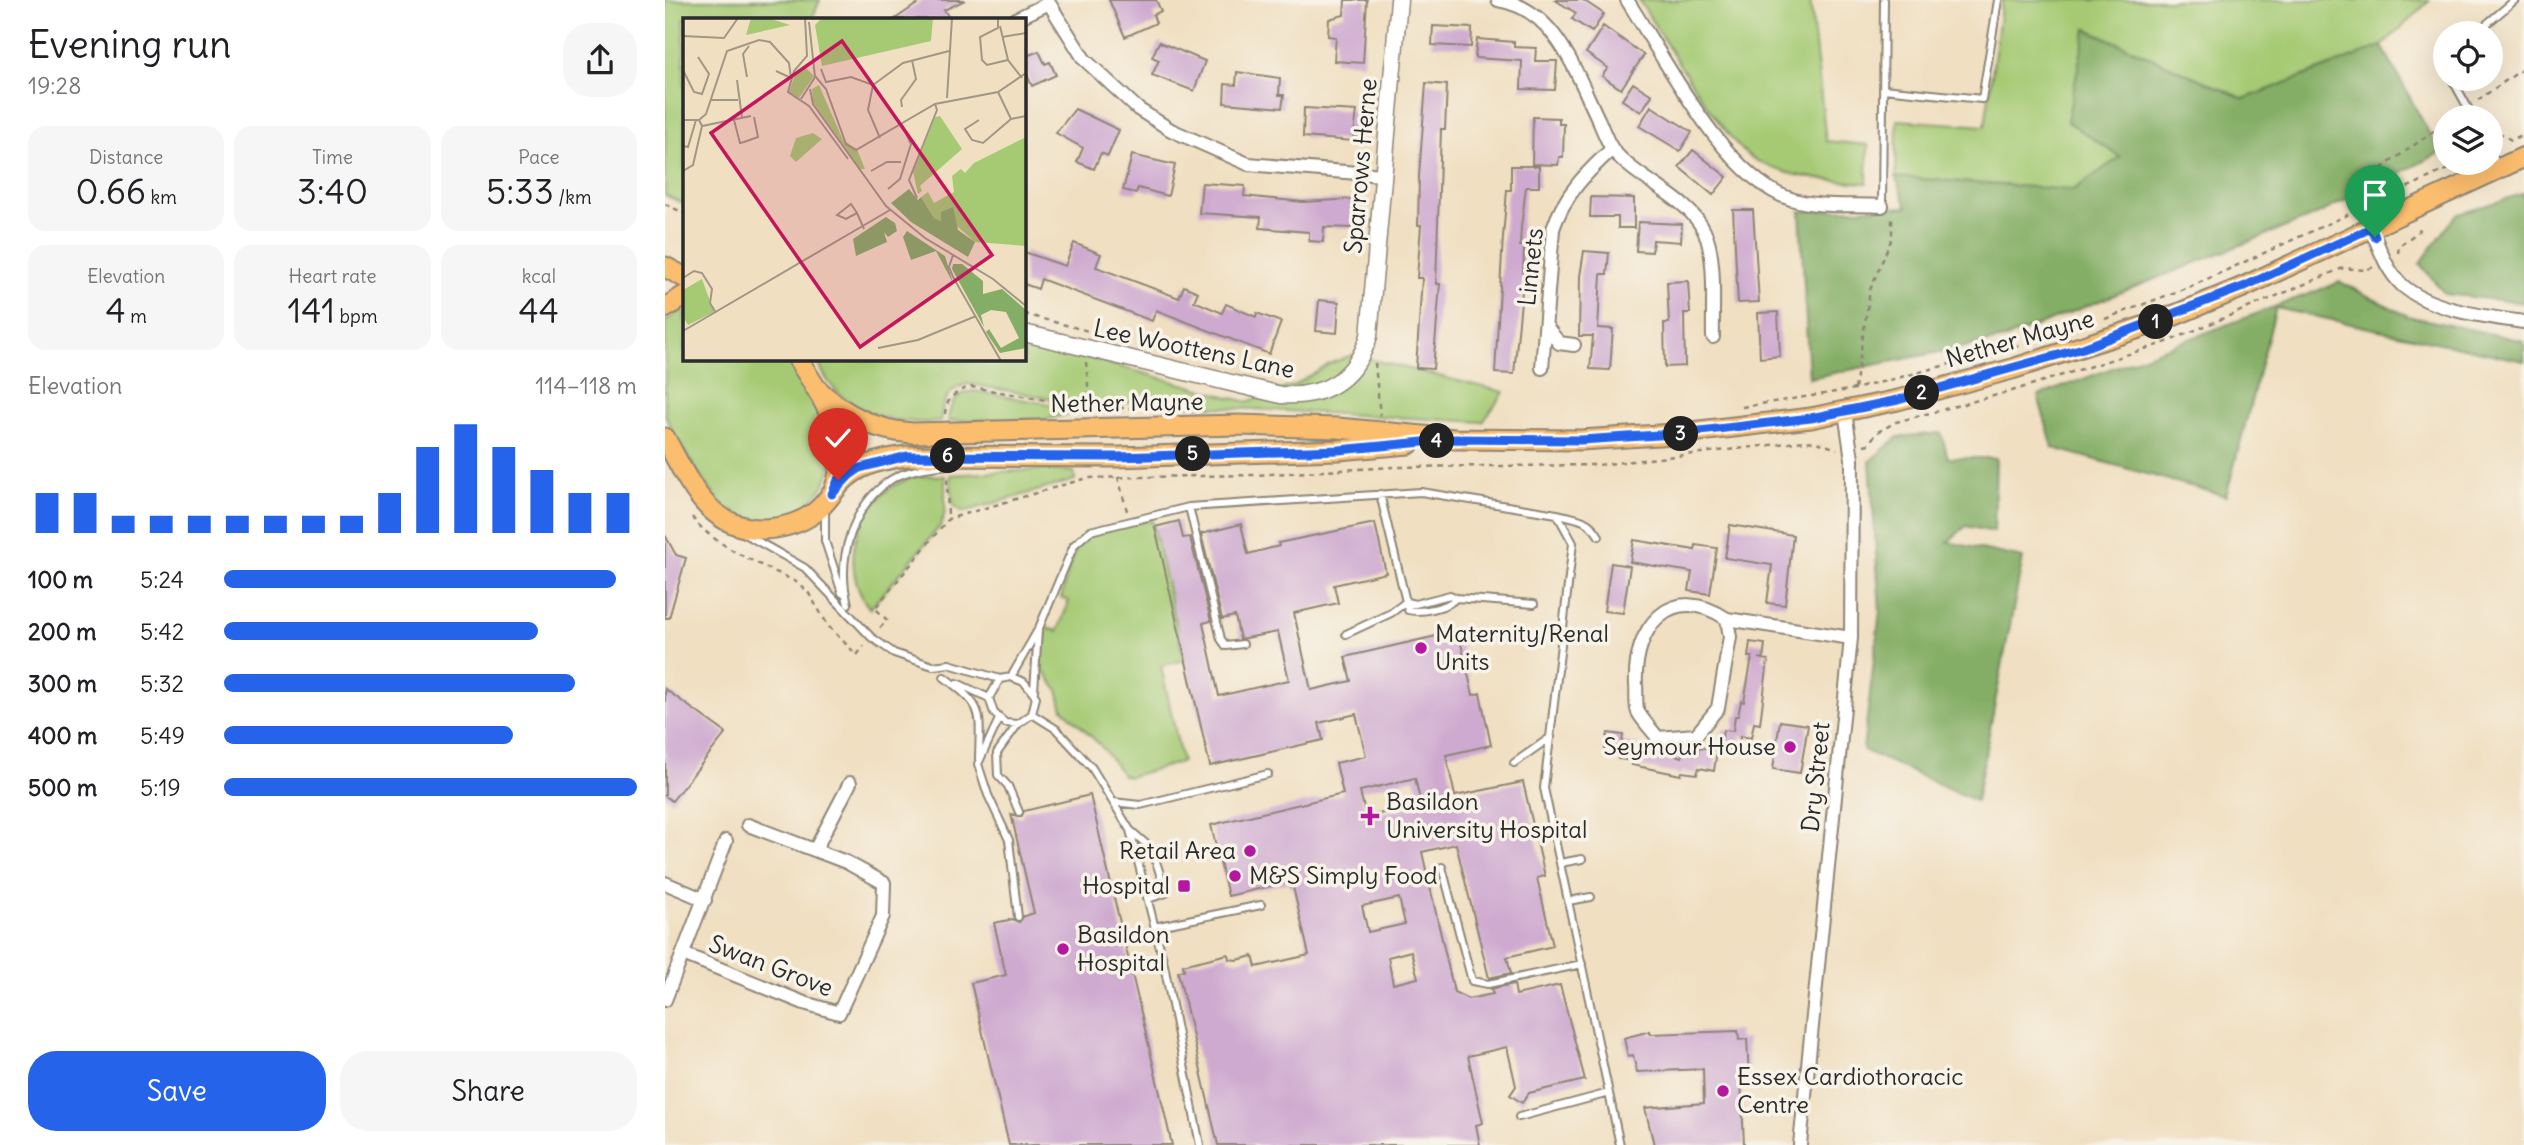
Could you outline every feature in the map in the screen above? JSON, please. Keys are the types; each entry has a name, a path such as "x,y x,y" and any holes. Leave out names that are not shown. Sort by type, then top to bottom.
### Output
{"main road":[{"name":"Nether Mayne","path":"2503,167 2524,157"},
{"name":"Nether Mayne","path":"806,369 838,407 856,417 897,432 1239,425 1338,428 1455,439 1581,440 1674,434 1845,412 2012,369 2108,339 2243,287 2486,175"},
{"path":"665,267 683,276"},
{"path":"665,308 683,297"},
{"name":"Nether Mayne","path":"806,369 837,426 841,444 841,463 832,494"},
{"name":"Nether Mayne","path":"725,522 742,528 783,528 815,513 850,475 885,460 926,455 1010,458 1339,450 1455,439"},
{"path":"667,447 702,502 725,522"}],"street":[{"name":"Sparrows Herne","path":"1369,336 1399,0"},
{"path":"1498,0 1512,2 1546,23 1563,49 1612,149 1638,175 1694,215 1703,228 1709,243 1713,337"},
{"path":"1627,0 1720,141 1749,175 1767,188 1793,200 1882,206"},
{"path":"1018,18 1047,2 1083,59 1138,109 1181,136 1248,164 1382,175"},
{"name":"Linnets","path":"1542,368 1553,229 1559,212 1581,178 1612,149"},
{"path":"2371,228 2386,263 2400,284 2423,300 2524,322"},
{"path":"1546,326 1559,343 1574,345"},
{"name":"Lee Woottens Lane","path":"1025,333 1239,385 1298,396 1315,394 1344,379 1360,360 1369,336"},
{"name":"Dry Street","path":"1800,1145 1851,638 1852,458 1845,412"},
{"path":"1727,620 1730,637 1718,708 1696,735 1658,738 1637,710 1635,662 1653,619 1678,604 1710,607 1727,620 1851,638"},
{"path":"815,850 850,783"},
{"name":"Swan Grove","path":"683,954 804,1003 839,1013 883,916 884,883 846,862 748,825"},
{"path":"665,1000 726,841"},
{"path":"665,883 705,900"}],"lane":[{"path":"1882,206 1884,0"},
{"path":"1883,89 1982,99 1998,0"},
{"path":"2490,21 2515,0"},
{"path":"848,604 844,590 844,554 857,520 879,490 893,479 920,469 1010,458"},
{"path":"1011,677 1039,628 1074,545 1090,531 1189,507 1421,492 1582,519 1593,526 1599,536"},
{"path":"832,494 825,514 825,541 848,604 863,628"},
{"path":"1380,494 1406,602"},
{"path":"1189,507 1221,639 1226,646 1243,644"},
{"path":"1557,514 1573,543 1544,788 1620,1145"},
{"path":"725,522 805,568 863,628 894,653 933,666 949,664 1000,679 1011,677 1024,682 1034,691"},
{"path":"1346,634 1391,613 1406,602 1415,604 1450,595 1456,598 1534,604"},
{"path":"1020,812 1008,786 997,775 997,753 1019,723 1032,714 1036,704 1034,691 1039,628"},
{"path":"933,666 974,700 979,716 978,764 1009,840 1018,917"},
{"path":"944,677 989,698 999,719"},
{"path":"989,698 1000,679"},
{"path":"1032,714 1056,729 1092,768 1131,830 1152,849 1166,893 1148,899"},
{"path":"978,764 999,719"},
{"path":"999,719 1019,723"},
{"path":"1514,763 1551,737"},
{"path":"1113,802 1140,805 1268,774"},
{"path":"1131,830 1201,1145"},
{"path":"1560,863 1582,859"},
{"path":"1442,867 1472,981 1488,984 1582,964"},
{"path":"1568,901 1591,897"},
{"path":"1154,927 1261,905"},
{"path":"1519,1117 1609,1093"}],"path":[{"path":"2470,105 2524,68"},
{"path":"2405,190 2382,168 2433,132"},
{"path":"2503,135 2511,140 2524,135"},
{"path":"2103,320 2194,285 2436,175"},
{"path":"665,206 683,213"},
{"path":"1855,389 1870,290 1892,238 1893,218 1882,206"},
{"path":"2398,256 2399,246 2419,231 2420,224"},
{"name":"Lee Woottens Lane","path":"1025,314 1107,334"},
{"path":"1369,336 1374,354 1380,418"},
{"path":"1737,407 1855,389 2025,345"},
{"path":"1090,408 1086,362 1092,364"},
{"path":"945,417 949,400 956,392 972,387 1090,408 1140,408"},
{"path":"887,620 875,608 949,519 1087,478 1254,475 1394,467 1598,465 1805,441 1817,442 1834,450"},
{"path":"1118,477 1126,507"},
{"path":"947,479 949,519"},
{"path":"688,512 699,527 798,583 829,627 857,655"}],"green space":[{"path":"665,0 820,0 812,18 683,18 683,204 665,195"},
{"path":"1639,0 1810,0 1826,141 1868,145 1867,183 1793,174 1752,158 1725,131 1709,109"},
{"path":"2002,0 2430,0 2382,46 2244,99 2087,29 2067,121 2121,157 2073,191 1896,177 1897,120 1985,126"},
{"path":"2086,29 2244,99 2382,46 2433,140 2433,156 2316,215 2004,339 1809,378 1800,211 1907,207 1896,177 2073,190 2120,157 2067,121"},
{"path":"2524,193 2524,303 2445,294 2420,264 2456,215"},
{"path":"2340,282 2408,316 2524,341 2524,361 2276,308 2226,496 2053,448 2038,396"},
{"path":"683,308 683,360 790,360 819,411 831,445 831,464 826,481 816,496 803,507 770,519 752,519 726,507 706,483 684,451 665,413 665,322"},
{"path":"1025,340 1247,402 1293,386 1331,363 1353,355 1504,392 1483,422 1129,402 1082,404 970,384 956,388 947,396 940,422 922,422 903,421 867,411 851,403 825,377 817,360 1025,360"},
{"path":"974,391 1085,410 1048,419 948,421 955,400"},
{"path":"1941,433 1948,458 1996,458 1994,532 1966,526 1948,542 2023,558 1976,801 1863,750 1880,611 1870,461 1898,437"},
{"path":"1051,469 1074,472 1075,480 963,512 953,505 950,475"},
{"path":"945,476 945,511 941,525 870,609 854,574 857,535 865,517 876,501 890,488 908,479"},
{"path":"1152,520 1184,660 1161,666 1182,762 1128,777 1123,775 1101,746 1063,709 1058,690 1043,671 1040,659 1047,628 1058,631 1069,601 1061,598 1070,564 1079,545 1103,530"}],"building":[{"path":"923,0 965,0 944,10 949,18 896,18"},
{"path":"1109,0 1156,0 1161,11 1153,15 1156,23 1125,37"},
{"path":"1345,0 1367,0 1363,63 1334,61 1336,37 1328,36 1329,19 1344,15"},
{"path":"1555,0 1583,0 1604,14 1592,32 1572,19 1576,13"},
{"path":"1433,26 1472,28 1471,47 1432,45"},
{"path":"1603,26 1644,55 1621,89 1602,76 1608,68 1586,53"},
{"path":"1477,39 1514,42 1514,47 1536,48 1535,61 1557,61 1555,90 1521,89 1522,61 1475,58"},
{"path":"1159,42 1205,61 1194,91 1152,75 1159,60 1152,57"},
{"path":"1039,51 1045,64 1050,62 1056,75 1032,86 1025,70 1025,57"},
{"path":"1237,72 1280,78 1279,95 1284,95 1282,108 1224,103 1225,84 1236,85"},
{"path":"1426,83 1447,85 1445,129 1441,129 1436,284 1440,284 1433,369 1416,368 1422,278 1417,278 1421,225 1418,225 1419,176"},
{"path":"1633,83 1652,95 1641,112 1622,100"},
{"path":"1651,106 1692,132 1680,151 1639,126"},
{"path":"1304,108 1357,111 1353,141 1303,137"},
{"path":"1075,109 1119,130 1108,156 1101,153 1094,169 1077,162 1083,148 1056,133"},
{"path":"1533,117 1559,118 1559,124 1564,124 1563,157 1559,157 1558,165 1532,164"},
{"path":"1693,150 1727,177 1713,195 1679,167"},
{"path":"1132,155 1175,165 1168,196 1138,188 1136,193 1123,190"},
{"path":"1511,166 1539,166 1539,187 1526,187 1521,227 1520,246 1524,246 1523,280 1514,374 1495,373 1503,237 1507,190 1511,190"},
{"path":"1202,183 1245,186 1244,196 1303,202 1354,199 1353,228 1324,227 1323,242 1309,241 1309,232 1260,228 1261,217 1199,213"},
{"path":"1591,197 1634,198 1634,228 1618,228 1618,217 1590,217"},
{"path":"1733,210 1753,210 1759,302 1738,303"},
{"path":"1638,222 1682,224 1681,242 1653,240 1652,252 1636,251"},
{"path":"1074,243 1101,254 1096,267 1179,298 1184,286 1198,292 1194,301 1222,313 1226,304 1256,317 1257,313 1281,322 1269,354 1156,310 1152,321 1041,279 1038,289 1025,284 1025,252 1065,266"},
{"path":"1584,251 1609,253 1607,274 1601,274 1598,328 1613,329 1610,370 1590,369 1593,336 1579,336 1580,276"},
{"path":"1688,281 1690,313 1684,313 1685,366 1665,367 1664,323 1669,323 1667,282"},
{"path":"1319,300 1339,302 1337,333 1316,331"},
{"path":"1778,312 1780,356 1760,358 1758,313"},
{"path":"1179,521 1183,538 1190,537 1211,621 1203,623 1219,696 1289,680 1278,632 1240,639 1235,616 1222,619 1201,534 1241,524 1248,554 1279,546 1278,543 1375,523 1386,573 1334,585 1338,603 1294,613 1311,690 1351,681 1345,657 1458,631 1473,695 1480,693 1491,745 1446,755 1455,796 1523,782 1545,876 1537,878 1553,946 1507,957 1511,973 1489,978 1456,844 1422,852 1454,992 1468,999 1493,994 1491,989 1514,984 1516,995 1560,985 1585,1080 1529,1093 1522,1103 1510,1095 1516,1086 1507,1047 1468,1056 1483,1123 1476,1125 1480,1145 1218,1145 1178,972 1184,970 1183,965 1228,954 1229,959 1237,960 1253,956 1256,967 1309,955 1293,887 1290,888 1289,882 1228,896 1211,825 1343,794 1336,763 1366,756 1356,714 1319,723 1323,740 1210,766 1155,527","holes":["1415,778 1421,804 1366,817 1360,791","1399,898 1405,924 1368,932 1362,906","1411,951 1418,978 1393,984 1388,957"]},
{"path":"1730,525 1793,535 1785,605 1767,603 1772,565 1725,558"},
{"path":"665,535 676,555 686,558 669,618 665,618"},
{"path":"1634,540 1695,550 1696,545 1717,548 1710,594 1689,591 1692,572 1630,562"},
{"path":"1611,563 1630,566 1623,613 1604,611"},
{"path":"1750,642 1765,644 1763,659 1768,660 1760,724 1754,723 1751,738 1740,736 1738,751 1720,748 1723,730 1733,731 1735,716 1738,716 1741,701 1744,702 1752,657 1748,657"},
{"path":"665,689 726,733 672,801 665,796"},
{"name":"Seymour House","path":"1780,721 1808,725 1800,773 1773,769"},
{"path":"1608,733 1623,735 1622,742 1682,757 1683,752 1698,755 1699,747 1717,750 1714,771 1699,768 1697,774 1682,772 1681,775 1632,765 1633,761 1618,759 1620,751 1605,749"},
{"name":"Basildon Hospital","path":"1090,795 1172,1145 1009,1145 971,983 1006,975 994,923 1013,919 1019,922 1024,916 1034,913 1011,814 1021,817 1024,811"},
{"name":"Essex Cardiothoracic Centre","path":"1650,1031 1650,1034 1738,1031 1739,1040 1747,1039 1749,1077 1741,1078 1744,1145 1654,1145 1645,1108 1704,1103 1703,1069 1637,1072 1633,1055 1628,1057 1624,1038"}],"place":[{"name":"Maternity/Renal Units","path":"1421,648"},
{"name":"Seymour House","path":"1790,747"},
{"name":"Basildon University Hospital","path":"1370,816"},
{"name":"Retail Area","path":"1250,851"},
{"name":"M&S Simply Food","path":"1235,876"},
{"name":"Hospital","path":"1184,886"},
{"name":"Basildon Hospital","path":"1063,949"},
{"name":"Essex Cardiothoracic Centre","path":"1723,1091"}],"route":[{"path":"838,480 832,494 840,483 860,468 907,456 1117,457 1339,450 1455,439 1581,440 1674,434 1811,418 1898,400 2083,348 2158,322 2243,287 2371,228 2375,237"}]}
